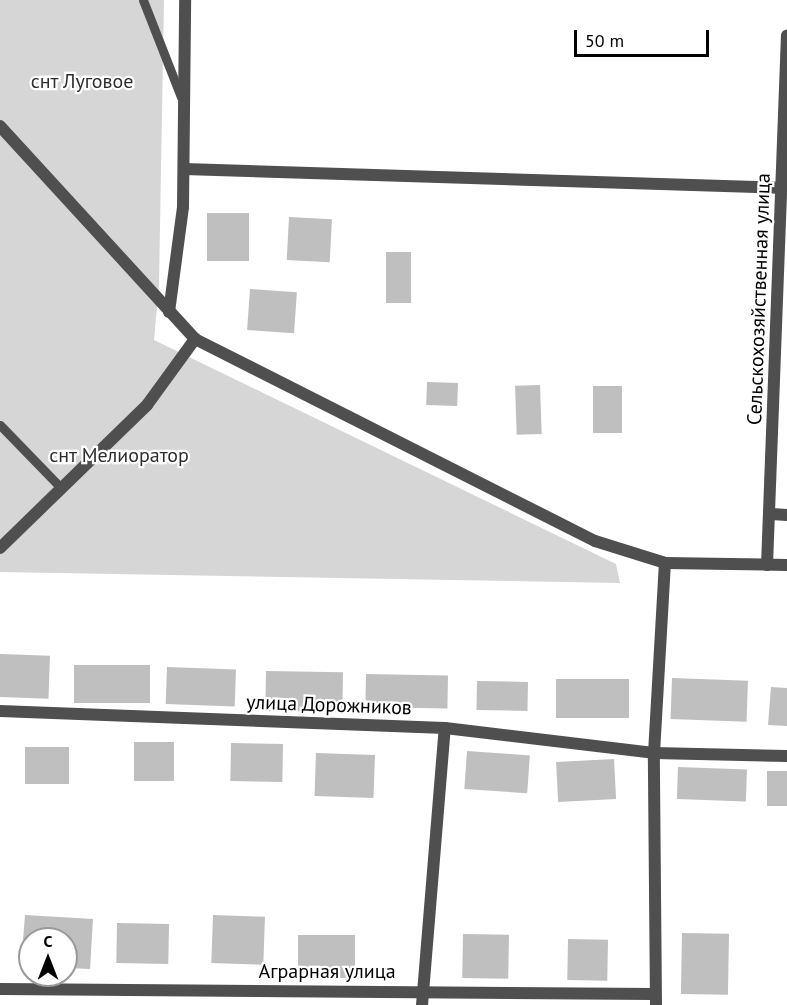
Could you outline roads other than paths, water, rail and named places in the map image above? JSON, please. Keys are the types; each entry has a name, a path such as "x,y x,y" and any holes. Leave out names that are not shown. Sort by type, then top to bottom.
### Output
{"street":[{"path":"169,312 183,207 181,97 185,0"},
{"name":"Сельскохозяйственная улица","path":"768,565 772,514 784,188 787,35"},
{"path":"0,126 195,339 595,541 665,563 787,565"},
{"path":"184,169 784,188"},
{"path":"0,548 147,405 195,339"},
{"path":"772,514 787,515"},
{"path":"655,1000 654,753 665,563"},
{"name":"улица Дорожников","path":"0,711 444,728 654,753 787,756"},
{"path":"422,1005 444,728"},
{"name":"Аграрная улица","path":"0,988 423,991 655,1000"}],"lane":[{"path":"143,0 181,97"},
{"path":"0,425 61,488"}],"park label":[{"name":"снт Луговое","path":"82,81"},
{"name":"снт Мелиоратор","path":"119,455"}]}
